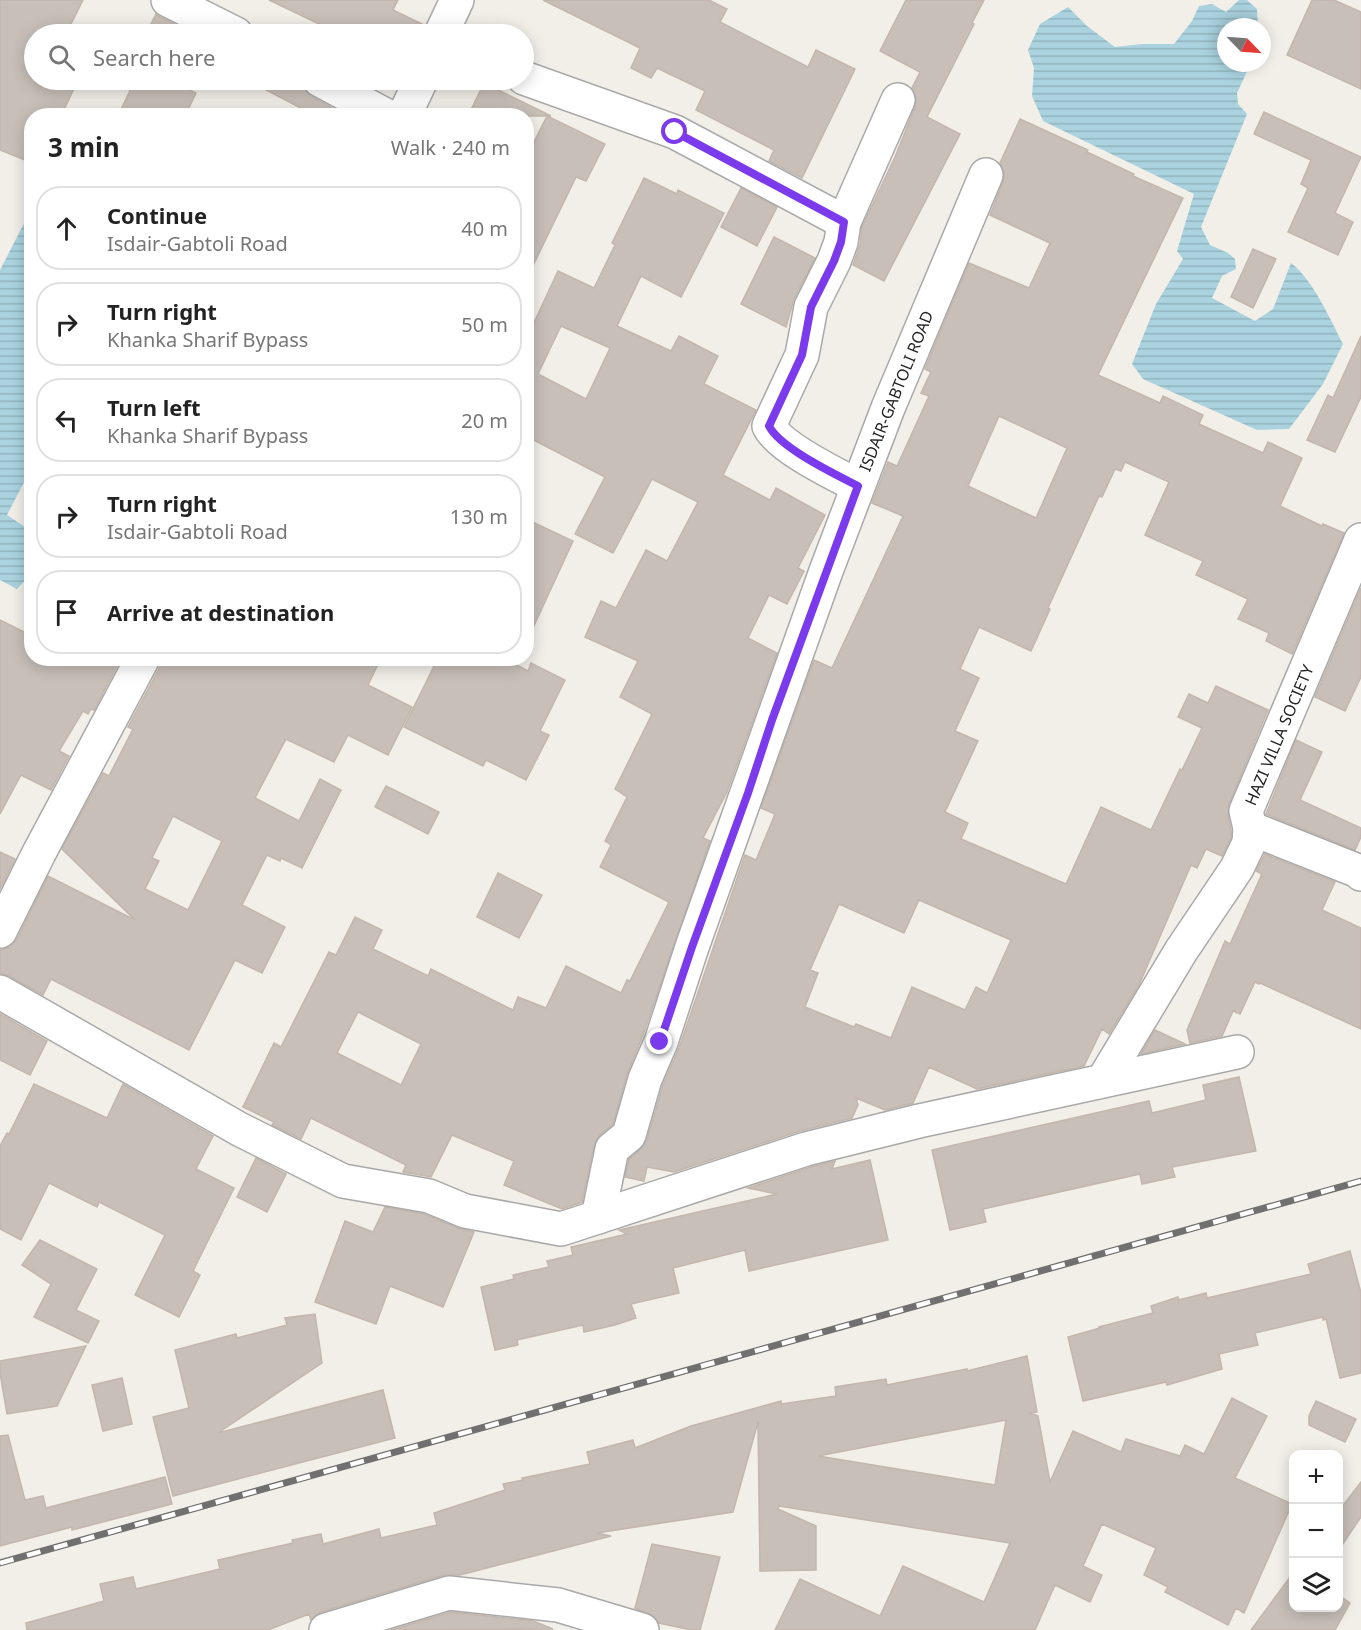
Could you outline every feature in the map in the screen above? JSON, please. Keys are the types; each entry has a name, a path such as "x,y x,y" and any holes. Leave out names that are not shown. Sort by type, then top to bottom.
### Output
{"street":[{"path":"168,0 224,19"},
{"path":"446,24 457,0"},
{"path":"534,82 675,132 844,222"},
{"path":"339,90 372,108"},
{"path":"408,108 416,90"},
{"path":"858,486 807,458 773,435 769,426 802,355 811,307 834,261 841,242 844,222 898,100"},
{"name":"ISDAIR-GABTOLI ROAD","path":"598,1217 612,1149 629,1135 645,1079 660,1042 772,720 858,486 888,408 986,175"},
{"name":"HAZI VILLA SOCIETY","path":"1104,1079 1181,951 1237,868 1248,843 1250,828 1246,812 1361,540"},
{"path":"0,931 139,666"},
{"path":"1250,828 1361,874"},
{"path":"0,992 239,1129 343,1181 429,1196 465,1211 561,1229 806,1149 1104,1079 1138,1075 1238,1052"},
{"path":"326,1630 449,1593 558,1605 642,1630"}],"water":[{"path":"1239,0 1247,0 1257,9 1258,18 1217,18 1217,72 1247,72 1237,93 1238,104 1247,114 1201,227 1210,245 1228,253 1235,259 1236,269 1222,276 1212,298 1255,321 1273,309 1291,263 1314,290 1343,344 1323,384 1289,429 1257,430 1143,379 1132,364 1156,304 1183,259 1177,251 1194,194 1043,121 1032,96 1034,68 1028,50 1040,24 1068,7 1087,26 1115,47 1174,44 1192,21 1199,6 1212,4 1226,12"},
{"path":"24,224 24,482 7,515 24,526 24,582 17,589 0,580 0,270"}],"building":[{"path":"0,0 83,0 71,24 24,24 24,90 73,90 65,108 24,108 24,160 0,150"},
{"path":"269,0 398,0 393,10 422,24 319,24"},
{"path":"543,0 709,0 727,9 720,22 808,67 816,50 855,69 802,178 769,161 774,150 696,110 705,91 657,68 651,78 631,68 640,48"},
{"path":"906,0 984,0 927,117 960,134 884,281 853,265 860,245 862,227 895,157 915,107 916,97 912,88 920,72 880,51"},
{"path":"1312,0 1334,0 1361,12 1361,89 1287,55"},
{"path":"156,14 174,24 151,24"},
{"path":"130,90 190,90 196,93 189,108 122,108"},
{"path":"266,90 305,90 332,108 301,108"},
{"path":"481,90 498,90 551,116 534,116 534,108 472,108"},
{"path":"1264,112 1361,157 1335,213 1353,222 1338,255 1288,232 1308,188 1301,184 1311,160 1254,134"},
{"path":"547,116 605,144 586,181 576,177 534,264 534,142"},
{"path":"1020,119 1088,150 1087,152 1134,174 1133,176 1183,198 1098,375 1160,403 1163,396 1203,415 1199,424 1263,453 1268,442 1302,458 1280,506 1322,526 1323,524 1344,533 1292,654 1266,641 1269,633 1238,619 1248,599 1196,575 1203,561 1145,535 1169,482 1125,462 1121,471 1115,469 1102,497 1099,496 1031,651 979,627 960,669 979,678 955,731 978,741 945,812 968,823 961,839 1066,884 1101,807 1151,830 1202,728 1178,717 1189,694 1208,703 1216,686 1268,710 1229,804 1231,838 1222,856 1206,849 1197,868 1191,865 1139,985 1109,1034 1102,1029 1084,1066 977,1089 929,1067 913,1103 885,1110 856,1098 858,1105 852,1118 800,1131 674,1172 647,1167 644,1181 625,1177 629,1159 641,1149 647,1140 663,1085 679,1048 745,855 756,860 775,814 761,808 814,660 832,668 903,516 872,503 888,462 897,466 929,396 921,393 931,372 925,369 969,263 1029,288 1050,243 990,215 1003,182 1004,172 1000,163","holes":["999,416 1067,448 1036,518 968,486","919,900 1011,940 987,993 976,987 965,1010 912,987 891,1038 856,1024 854,1027 805,1007 818,973 810,970 839,904 904,933"]},
{"path":"644,178 677,194 678,190 724,213 681,297 641,276 617,326 671,351 679,336 718,356 704,384 756,410 723,475 770,500 776,488 825,515 798,568 804,571 787,604 769,595 748,638 777,653 727,792 703,838 710,841 643,1035 627,1074 613,1124 600,1135 594,1145 582,1202 562,1209 504,1185 514,1161 452,1135 431,1177 403,1172 406,1165 311,1118 301,1139 272,1125 274,1122 243,1107 274,1043 281,1047 329,952 336,955 355,917 382,930 373,949 428,976 431,969 513,1010 518,997 546,1008 566,966 621,993 627,980 630,981 669,902 600,867 611,845 605,841 627,797 615,789 652,714 620,697 638,661 585,637 601,601 616,608 646,550 667,561 698,502 652,479 613,553 575,534 605,477 534,440 534,323 558,271 594,288 615,245 612,243","holes":["561,326 610,348 586,399 538,374","358,1012 421,1044 401,1085 337,1053"]},
{"path":"741,188 777,207 757,246 721,227"},
{"path":"774,237 815,258 794,299 786,327 741,304"},
{"path":"1253,249 1276,259 1253,308 1231,297"},
{"path":"1361,336 1361,397 1335,452 1307,440 1328,395 1333,398"},
{"path":"534,523 573,541 534,626"},
{"path":"1361,588 1361,677 1345,711 1315,697"},
{"path":"0,620 24,632 24,666 117,666 94,710 91,709 88,714 83,711 59,751 69,756 51,790 21,775 0,814"},
{"path":"534,664 565,680 540,731 549,735 526,780 486,760 483,766 404,727 434,666 518,666 528,671 530,666"},
{"path":"160,666 377,666 368,685 412,707 388,755 348,735 334,762 286,739 255,798 299,821 320,779 341,790 302,868 281,858 280,861 267,855 242,905 285,927 262,973 235,960 189,1050 51,979 43,995 0,973 0,950 10,947 17,939 48,876 135,920 62,849 103,773 109,776 133,729 128,727","holes":["173,816 222,841 188,910 145,889 159,861 152,858"]},
{"path":"1296,740 1322,752 1300,800 1361,828 1361,837 1355,850 1266,814"},
{"path":"386,786 439,812 428,834 375,807"},
{"path":"0,852 15,859 0,889"},
{"path":"1265,854 1335,882 1322,910 1361,928 1361,1029 1255,982 1240,1014 1233,1011 1222,1036 1190,1043 1187,1030 1225,941 1230,944 1262,874 1256,871"},
{"path":"498,873 542,895 519,938 477,917"},
{"path":"0,1014 47,1041 30,1075 0,1060"},
{"path":"1155,1030 1185,1044 1141,1054"},
{"path":"1239,1077 1256,1151 1172,1167 1175,1177 1142,1184 1140,1174 983,1209 986,1222 950,1230 932,1150 1149,1101 1152,1113 1206,1100 1203,1085"},
{"path":"34,1084 107,1118 123,1084 213,1136 196,1169 234,1188 193,1271 200,1275 179,1317 135,1295 165,1235 99,1202 97,1207 49,1183 21,1240 0,1229 0,1146 7,1133 9,1134"},
{"path":"256,1158 286,1174 267,1212 237,1197"},
{"path":"870,1160 888,1240 749,1271 745,1250 673,1268 679,1293 631,1304 636,1318 584,1332 583,1325 517,1340 518,1345 495,1350 481,1287 514,1279 513,1275 549,1267 547,1261 573,1255 571,1247 627,1234 619,1230 777,1194 748,1188 811,1167 835,1161 832,1169"},
{"path":"385,1207 424,1214 474,1232 443,1307 390,1286 376,1324 315,1302 345,1221 373,1232"},
{"path":"40,1240 97,1269 76,1310 99,1321 88,1343 34,1317 51,1284 22,1265"},
{"path":"1350,1251 1361,1293 1361,1373 1340,1378 1326,1319 1323,1320 1323,1317 1255,1333 1258,1345 1219,1354 1222,1369 1167,1385 1166,1382 1083,1401 1068,1337 1153,1313 1151,1306 1178,1297 1179,1300 1206,1293 1207,1298 1311,1274 1308,1264"},
{"path":"315,1314 322,1363 218,1433 383,1390 395,1438 173,1496 153,1417 189,1408 175,1350 236,1334 237,1338 287,1325 285,1318"},
{"path":"86,1346 57,1406 7,1414 0,1361"},
{"path":"1027,1356 1037,1412 1031,1413 1038,1416 1050,1482 1073,1431 1121,1452 1126,1439 1180,1456 1185,1445 1204,1454 1232,1398 1267,1416 1235,1478 1289,1503 1289,1511 1244,1613 1236,1608 1228,1625 1165,1592 1168,1587 1144,1575 1156,1548 1102,1524 1083,1566 1102,1575 1090,1602 1055,1585 1035,1630 775,1630 800,1579 880,1616 903,1566 984,1602 1010,1543 779,1506 778,1509 816,1526 816,1570 760,1571 758,1422 733,1512 597,1533 611,1536 460,1575 444,1575 321,1612 311,1620 309,1614 268,1630 27,1630 26,1623 104,1601 100,1584 133,1577 136,1589 220,1569 218,1560 293,1543 292,1540 321,1534 323,1544 379,1529 381,1538 437,1525 434,1513 505,1490 503,1484 590,1464 587,1452 633,1440 635,1448 691,1426 781,1401 781,1404 836,1396 835,1387 886,1379 887,1385 967,1369 967,1371","holes":["1006,1420 995,1485 818,1456"]},
{"path":"122,1378 132,1424 103,1431 92,1385"},
{"path":"1316,1401 1356,1419 1345,1442 1309,1425 1309,1416"},
{"path":"8,1435 25,1500 43,1496 46,1508 165,1477 172,1504 0,1546 0,1436"},
{"path":"1361,1482 1361,1517 1343,1544 1343,1505"},
{"path":"652,1544 720,1557 700,1630 659,1623 655,1617 635,1608"},
{"path":"1289,1578 1289,1612 1343,1612 1343,1598 1350,1603 1335,1630 1251,1630"},
{"path":"451,1612 533,1621 553,1629 391,1630"}],"railway":[{"path":"0,1563 1361,1181"}],"route":[{"path":"660,1042 772,720 858,486 807,458 773,435 769,426 802,355 811,307 834,261 841,242 844,222 675,132"}]}
